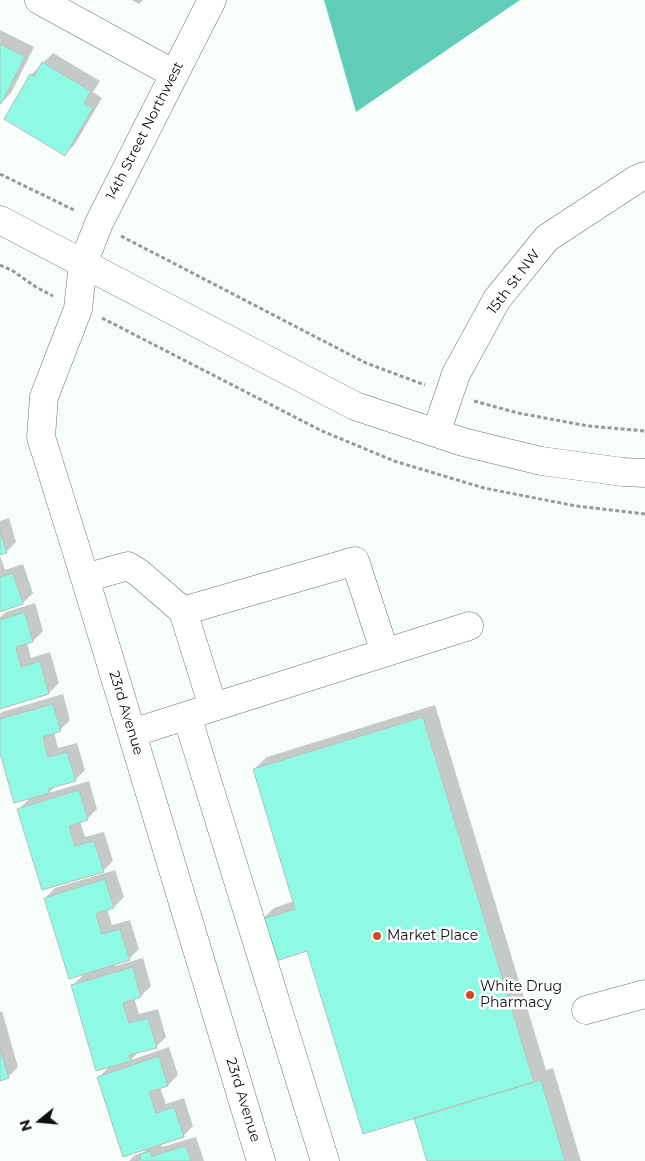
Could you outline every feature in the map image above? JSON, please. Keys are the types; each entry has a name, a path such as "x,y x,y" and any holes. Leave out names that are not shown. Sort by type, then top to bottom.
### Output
{"street":[{"path":"39,0 174,74"},
{"name":"14th Street Northwest","path":"83,264 99,222 212,0"},
{"name":"15th St NW","path":"436,433 456,374 497,299 547,238 637,179 645,176"},
{"path":"0,220 355,406 463,442 541,461 623,472 645,473"},
{"name":"23rd Avenue","path":"83,264 78,309 44,397 41,437 261,1161"},
{"path":"183,611 355,561 385,653"},
{"path":"85,578 128,566 139,573 183,611 212,707"},
{"path":"132,733 469,626"},
{"path":"187,716 326,1161"},
{"path":"586,1010 645,994"}],"path":[{"path":"0,174 99,222 131,241 366,363 449,394 518,412 588,426 645,431"}],"shaded area":[{"path":"324,0 520,0 356,112"}],"building":[{"path":"0,44 25,57 1,104 0,104"},
{"path":"42,62 91,91 84,103 93,108 65,156 4,119 30,74 34,76"},
{"path":"0,530 7,553 0,555"},
{"path":"13,573 23,604 0,612 0,577"},
{"path":"25,612 33,642 16,647 21,667 40,661 49,694 0,709 0,620"},
{"path":"53,704 61,731 43,737 48,757 67,752 76,781 48,789 50,793 14,803 0,753 0,719"},
{"name":"Market Place","path":"423,717 534,1082 363,1134 307,951 273,962 260,920 295,909 253,769"},
{"path":"79,790 88,820 69,826 75,846 94,841 104,872 42,890 17,809"},
{"path":"105,879 114,908 96,914 102,934 120,929 130,960 69,979 44,898"},
{"path":"133,967 141,997 123,1003 129,1023 148,1018 157,1048 129,1055 131,1061 96,1071 71,985"},
{"path":"0,1048 9,1078 0,1081"},
{"path":"159,1056 168,1086 149,1092 156,1113 174,1107 184,1137 123,1157 97,1077"},
{"path":"541,1080 565,1161 427,1161 414,1118"},
{"path":"186,1146 191,1161 135,1161 141,1159 140,1154 150,1151 152,1156"}],"place":[{"name":"Market Place","path":"377,936"},
{"name":"White Drug Pharmacy","path":"470,995"}]}
